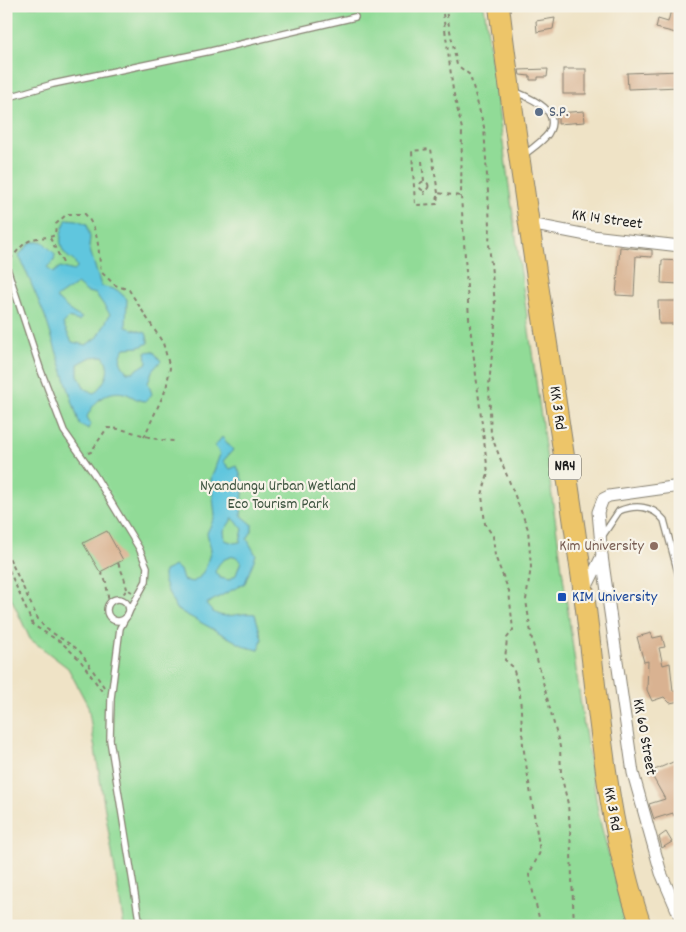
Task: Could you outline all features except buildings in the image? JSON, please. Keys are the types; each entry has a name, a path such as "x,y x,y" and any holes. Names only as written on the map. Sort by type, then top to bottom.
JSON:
{"highway":[{"name":"KK 3 Rd","path":"499,6 584,594 615,830 632,899 641,926"}],"street":[{"name":"KK 14 Street","path":"530,224 592,236 680,246"},
{"name":"KK 60 Street","path":"680,486 610,496 603,499 598,512 602,556 633,773 661,873 680,917"},
{"path":"584,594 602,556"}],"lane":[{"path":"6,98 53,84 211,51 355,17"},
{"path":"510,90 540,102 549,112 551,124 548,134 520,158"},
{"path":"6,264 40,371 60,423 139,548 146,567 146,581 120,628 111,698 110,740 140,926"},
{"path":"600,539 619,511 637,507 658,513 664,520 680,580"},
{"path":"118,600 127,605 127,615 122,620 112,619 108,614 109,604 118,600"}],"path":[{"path":"443,6 453,90 462,129 461,196 469,318 488,473 482,495 485,524 493,536 495,556 509,591 514,630 507,638 506,660 513,667 520,694 523,745 540,852 529,875 541,926"},
{"path":"443,6 457,65 470,75 484,127 490,225 489,244 496,314 490,385 491,434 528,529 531,567 526,600 532,640 560,747 561,774 568,804 570,829 574,926"},
{"path":"431,149 438,193 437,204 415,205 414,187 412,151 431,149"},
{"path":"422,161 424,181 429,186"},
{"path":"414,187 420,186 424,181"},
{"path":"424,190 429,186 436,185"},
{"path":"420,186 424,190 425,196"},
{"path":"438,193 461,196"},
{"path":"6,264 20,247 32,239 50,238 55,235 56,224 67,214 85,214 97,232 101,272 115,285 129,290 164,343 170,368 166,389 144,437"},
{"path":"50,238 63,263"},
{"path":"81,456 91,452 107,428 120,428 164,442 177,441"},
{"path":"6,551 38,619 45,628 79,650 111,698"},
{"path":"6,563 33,625 62,643 80,660 103,694 111,698"},
{"path":"118,563 127,589 137,598"},
{"path":"101,572 106,582 109,604"},
{"path":"118,600 127,589"}],"green space":[{"name":"Nyandungu Urban Wetland Eco Tourism Park","path":"6,6 484,6 583,720 599,817 627,926 124,926 88,706 68,668 30,639 6,587"}],"water":[{"path":"67,219 87,224 90,237 89,247 101,286 117,290 127,299 126,327 146,333 149,343 139,347 125,348 120,358 124,369 127,372 133,372 147,363 146,352 153,351 161,361 152,371 148,383 152,394 146,401 124,393 117,392 106,395 97,402 87,417 91,424 89,429 80,425 45,316 19,255 31,242 43,242 55,254 54,261 47,267 53,273 60,267 74,271 77,267 74,261 63,251 61,242","holes":["77,284 87,292 96,294 110,314 98,337 86,345 72,342 63,324 68,318 79,321 82,318 73,313 56,298","103,356 107,366 106,376 94,393 85,389 78,375 78,364 91,357"]},
{"path":"222,437 233,450 223,461 230,469 237,466 244,484 241,515 252,524 252,531 247,539 256,555 245,583 206,604 211,610 222,616 255,614 262,639 259,650 246,647 176,609 164,583 164,571 175,566 180,570 183,580 193,582 199,578 205,569 211,550 207,533 215,516 211,479 220,454 215,446","holes":["233,518 243,529 240,542 234,543 225,540 224,531","235,556 241,561 236,575 229,580 220,578 215,572 218,565 225,559"]}],"place":[{"name":"S.P.","path":"539,112"},
{"name":"Kim University","path":"654,546"},
{"name":"KIM University","path":"562,597"}]}
